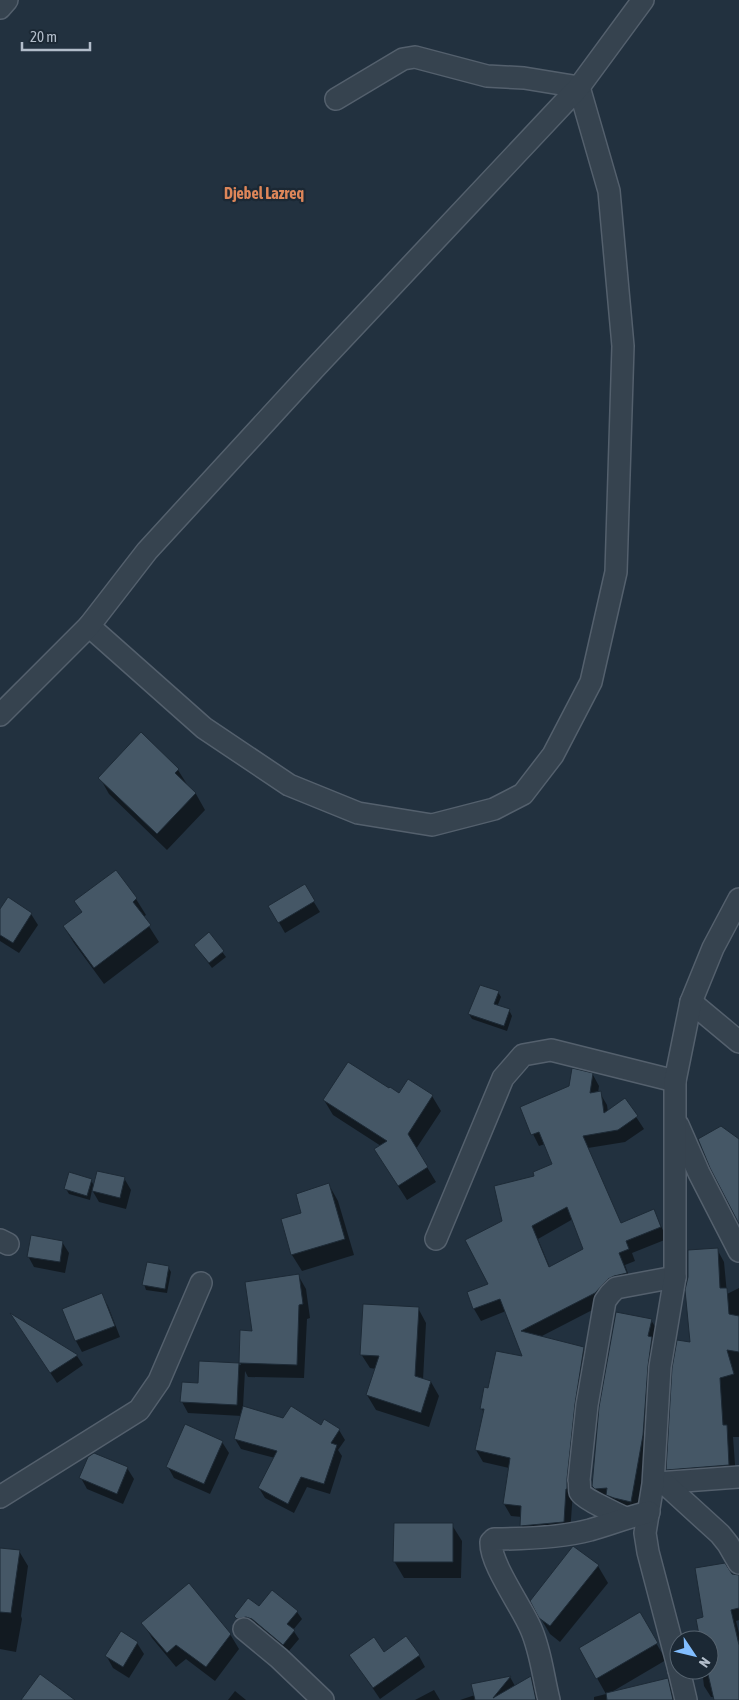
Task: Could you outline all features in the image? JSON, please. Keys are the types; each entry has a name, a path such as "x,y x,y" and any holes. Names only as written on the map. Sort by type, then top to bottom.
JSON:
{"street":[{"path":"0,8 7,0"},
{"path":"0,715 89,626 147,552 314,369 579,86 643,0"},
{"path":"336,99 402,59 415,57 487,76 524,78 579,86"},
{"path":"89,626 204,728 288,785 358,813 432,825 494,809 523,794 553,755 591,682 616,572 623,346 609,191 579,86"},
{"path":"669,1632 648,1552 645,1533 649,1512 659,1483 660,1367 675,1277 675,1081 691,1002 714,948 739,899"},
{"path":"691,1002 739,1042"},
{"path":"436,1239 504,1078 523,1055 551,1050 675,1081"},
{"path":"675,1118 699,1173 739,1251"},
{"path":"625,1518 583,1496 580,1492 579,1480 586,1405 605,1301 616,1288 675,1277"},
{"path":"0,1497 138,1410 159,1381 201,1283"},
{"path":"659,1483 739,1477"},
{"path":"659,1483 720,1534 739,1563"},
{"path":"549,1700 543,1668 531,1629 493,1556 491,1542 494,1539 520,1539 590,1530 649,1512"},
{"path":"244,1629 279,1658 323,1700"},
{"path":"681,1680 686,1700"}],"building":[{"path":"141,732 179,769 175,773 196,793 157,834 98,778"},
{"path":"116,870 137,898 133,902 151,925 94,968 63,926 82,912 74,901"},
{"path":"305,884 315,901 278,923 268,906"},
{"path":"8,897 32,913 13,943 0,935 0,909"},
{"path":"209,932 224,951 209,963 194,945"},
{"path":"480,985 499,991 494,1004 510,1009 504,1026 468,1014"},
{"path":"348,1062 399,1093 408,1079 433,1095 408,1134 428,1167 398,1186 374,1149 387,1141 323,1100"},
{"path":"572,1068 593,1073 590,1093 601,1091 604,1113 625,1098 638,1116 618,1130 583,1136 621,1223 654,1209 661,1227 626,1241 629,1249 619,1253 627,1273 608,1279 595,1293 521,1331 584,1347 575,1404 564,1522 520,1526 521,1506 503,1504 510,1458 475,1450 484,1409 480,1409 484,1387 488,1388 496,1351 522,1356 500,1299 473,1309 467,1292 488,1284 465,1240 502,1221 494,1186 534,1176 533,1172 552,1164 539,1132 531,1135 520,1107 569,1086","holes":["567,1207 583,1249 549,1267 532,1226"]},
{"path":"721,1126 739,1139 739,1224 710,1168 698,1139"},
{"path":"97,1171 125,1177 120,1198 92,1191"},
{"path":"69,1172 92,1179 87,1196 64,1189"},
{"path":"329,1183 345,1239 291,1255 281,1219 301,1213 296,1194"},
{"path":"31,1235 63,1241 60,1262 27,1257"},
{"path":"718,1248 720,1288 727,1288 729,1314 739,1316 739,1352 727,1350 734,1374 720,1378 723,1425 727,1425 729,1465 666,1470 672,1368 677,1340 690,1342 685,1290 688,1277 688,1250"},
{"path":"147,1262 169,1266 165,1289 142,1285"},
{"path":"299,1274 303,1304 299,1305 297,1365 239,1363 240,1330 252,1331 245,1282"},
{"path":"102,1293 115,1326 75,1341 62,1309"},
{"path":"363,1304 419,1307 415,1376 431,1381 421,1413 366,1395 379,1356 360,1355"},
{"path":"616,1312 652,1319 648,1336 652,1337 643,1435 631,1502 606,1495 607,1488 595,1489 592,1486 599,1407"},
{"path":"10,1313 78,1355 50,1373"},
{"path":"199,1361 239,1363 237,1405 180,1402 182,1382 198,1383"},
{"path":"243,1406 283,1418 291,1406 321,1425 324,1419 340,1429 331,1443 337,1445 324,1484 301,1477 288,1504 258,1488 277,1451 234,1439"},
{"path":"185,1424 223,1441 204,1484 166,1467"},
{"path":"94,1453 128,1467 117,1494 79,1478 88,1457"},
{"path":"394,1523 453,1523 453,1562 393,1562"},
{"path":"573,1546 599,1565 550,1626 539,1618 530,1601"},
{"path":"0,1548 20,1550 11,1613 0,1612"},
{"path":"725,1563 732,1574 739,1575 739,1608 731,1610 739,1645 739,1700 714,1700 709,1680 719,1680 719,1630 698,1630 696,1619 703,1617 695,1568"},
{"path":"189,1583 231,1634 206,1667 176,1645 167,1653 141,1623"},
{"path":"272,1590 298,1611 287,1624 295,1630 283,1645 252,1619 246,1617 237,1619 234,1616 248,1598 259,1606"},
{"path":"640,1612 658,1643 596,1679 579,1648"},
{"path":"121,1631 138,1642 123,1667 105,1656"},
{"path":"406,1636 420,1655 373,1688 349,1655 374,1637 384,1652"},
{"path":"40,1674 75,1700 21,1700"},
{"path":"511,1676 493,1698 531,1676 536,1700 475,1700 471,1684"},
{"path":"668,1678 673,1700 607,1700 606,1693"}],"district":[{"name":"Djebel Lazreq","path":"264,193"}]}
